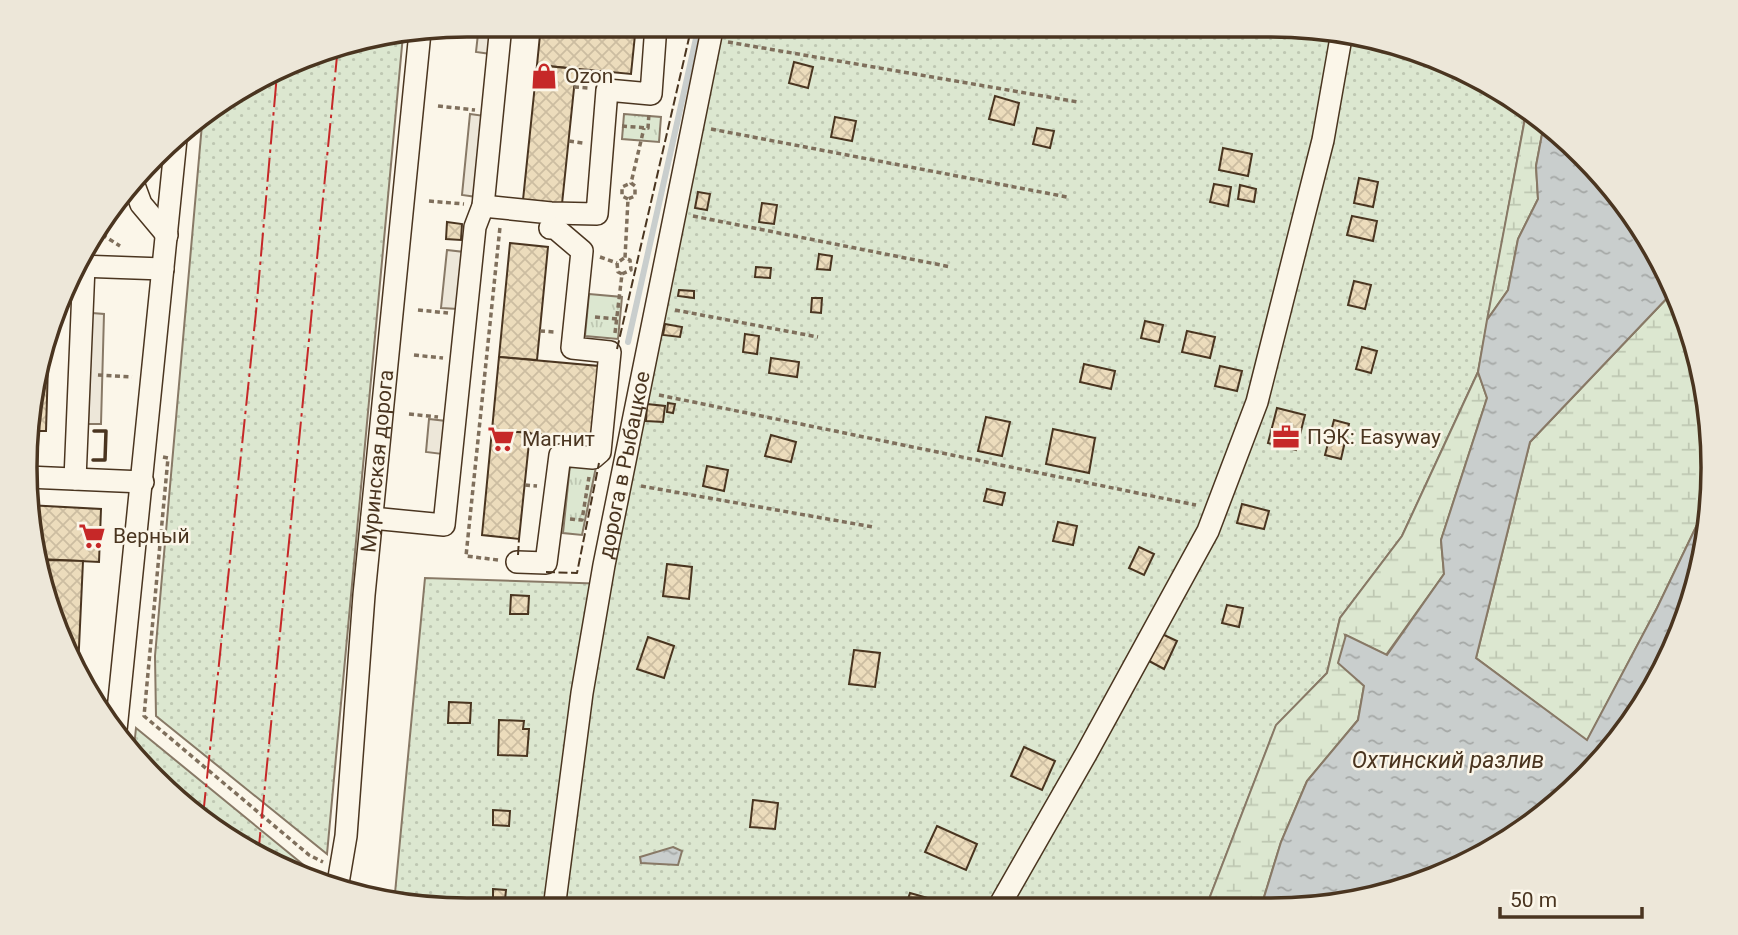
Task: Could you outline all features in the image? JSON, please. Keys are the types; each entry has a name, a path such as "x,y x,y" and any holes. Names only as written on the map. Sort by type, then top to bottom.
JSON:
{"street":[{"path":"372,518 444,525 475,227 493,207 500,37"},
{"path":"493,207 597,214 607,90 651,93 655,37"},
{"name":"дорога в Рыбацкое","path":"555,898 582,693 620,482 710,37"},
{"name":"Муринская дорога","path":"339,878 346,836 372,518 418,39"},
{"path":"1004,898 1208,531 1257,402 1323,140 1340,42"},
{"path":"117,718 175,152"},
{"path":"137,192 141,204 167,236"},
{"path":"517,562 546,563 561,455 593,458 600,452 610,352 572,348 582,251 555,228 550,228"},
{"path":"87,266 163,269"},
{"path":"75,479 81,278"},
{"path":"37,477 143,482"}],"path":[{"path":"737,37 1078,102"},
{"path":"604,125 648,128 651,93"},
{"path":"692,125 1067,197"},
{"path":"631,183 644,128"},
{"path":"631,183 636,191 635,196 628,199 622,196 622,187 631,183"},
{"path":"625,258 628,199"},
{"path":"429,201 493,207 466,556 517,562"},
{"path":"674,213 951,267"},
{"path":"622,274 631,270 632,265 630,260 625,258"},
{"path":"622,274 618,272 617,263 625,258"},
{"path":"610,352 615,336 622,274"},
{"path":"656,306 818,337"},
{"path":"79,374 134,377"},
{"path":"639,391 1216,509"},
{"path":"155,456 168,457 144,716 309,855 328,865"},
{"path":"552,517 582,520 593,458"},
{"path":"620,482 873,527"}],"green space":[{"path":"720,37 1270,37 1327,40 1382,51 1435,70 1486,94 1525,120 1478,372 1402,536 1340,618 1327,673 1276,726 1209,898 468,898 395,892 425,578 610,584"},
{"path":"402,42 327,854 156,716 155,656 202,129 228,109 277,81 356,51"},
{"path":"624,114 661,117 659,142 622,139"},
{"path":"1525,120 1542,133 1536,166 1538,199 1518,239 1508,290 1487,320"},
{"path":"589,294 622,297 618,339 585,336"},
{"path":"1666,299 1687,356 1698,411 1701,468 1698,523 1587,741 1476,658 1530,442"},
{"path":"1478,372 1487,398 1441,540 1444,574 1386,655 1345,635 1364,686 1358,720 1307,781 1281,842 1264,898 1209,898 1276,725 1327,673 1340,618 1402,536"},
{"path":"570,465 596,467 582,535 563,533"},
{"path":"136,728 304,865 277,854 228,826 183,791 135,741"}],"shaded area":[{"path":"478,37 493,37 491,54 476,52"},
{"path":"470,114 485,116 477,197 462,195"},
{"path":"447,250 464,252 458,309 441,308"},
{"path":"92,313 104,314 101,424 88,424"},
{"path":"429,419 446,421 442,454 426,452"}],"water":[{"name":"Охтинский разлив","path":"1542,133 1575,163 1612,205 1644,252 1666,299 1530,442 1476,658 1587,740 1657,608 1698,523 1687,579 1678,606 1644,683 1612,730 1555,791 1510,826 1461,854 1382,884 1327,895 1264,898 1281,842 1307,781 1358,720 1364,686 1338,663 1346,635 1387,655 1444,574 1441,540 1487,398 1478,372 1487,320 1508,290 1518,239 1538,199 1536,166"},
{"path":"673,847 682,851 678,865 641,863 640,857"}],"building":[{"path":"540,37 635,37 631,74 537,65"},
{"path":"794,62 813,67 808,88 789,83"},
{"path":"537,65 576,69 562,204 523,200"},
{"path":"995,96 1019,103 1014,125 989,119"},
{"path":"835,117 856,121 852,141 831,137"},
{"path":"1037,128 1054,131 1050,148 1033,144"},
{"path":"1223,148 1252,154 1248,176 1219,170"},
{"path":"1359,178 1378,182 1373,207 1354,203"},
{"path":"1214,184 1231,187 1228,206 1210,202"},
{"path":"1240,185 1256,189 1254,202 1238,199"},
{"path":"698,192 710,194 707,210 695,208"},
{"path":"762,203 777,205 774,224 759,222"},
{"path":"1352,216 1377,221 1373,241 1347,235"},
{"path":"447,222 462,224 461,240 446,239"},
{"path":"510,243 548,247 537,360 499,357"},
{"path":"819,254 832,256 830,270 817,269"},
{"path":"756,267 771,268 770,278 755,277"},
{"path":"1354,281 1371,285 1365,309 1348,305"},
{"path":"679,290 694,291 694,298 678,296"},
{"path":"812,298 822,298 821,313 811,312"},
{"path":"1145,321 1163,325 1159,342 1141,338"},
{"path":"665,324 682,327 680,337 663,335"},
{"path":"1187,331 1215,337 1210,358 1182,352"},
{"path":"745,334 759,336 757,354 743,352"},
{"path":"1362,347 1377,351 1371,373 1356,369"},
{"path":"499,357 599,366 592,439 492,430"},
{"path":"771,358 799,362 797,377 769,373"},
{"path":"1084,364 1115,371 1111,389 1080,382"},
{"path":"1220,366 1242,371 1237,391 1215,386"},
{"path":"48,370 46,431 39,431"},
{"path":"668,403 675,404 673,413 667,412"},
{"path":"647,404 665,406 663,422 646,421"},
{"path":"1277,408 1305,415 1296,450 1268,443"},
{"path":"986,417 1010,422 1002,456 978,451"},
{"path":"1334,420 1349,424 1341,459 1325,455"},
{"path":"1053,429 1095,438 1089,473 1046,464"},
{"path":"492,430 530,433 519,539 482,535"},
{"path":"771,435 796,442 791,462 765,456"},
{"path":"707,466 728,470 724,491 703,486"},
{"path":"987,489 1005,493 1002,505 984,501"},
{"path":"1242,504 1269,511 1264,529 1237,523"},
{"path":"39,506 101,509 99,562 47,559"},
{"path":"1058,522 1077,526 1073,545 1053,541"},
{"path":"1139,547 1154,554 1144,575 1129,568"},
{"path":"48,560 83,561 79,653 60,606"},
{"path":"667,564 692,567 689,599 663,596"},
{"path":"511,595 529,596 528,614 510,614"},
{"path":"1227,605 1243,608 1239,627 1222,623"},
{"path":"1162,634 1177,641 1164,669 1149,661"},
{"path":"648,637 674,646 664,678 637,669"},
{"path":"854,650 880,653 875,687 849,684"},
{"path":"449,702 471,703 470,723 448,723"},
{"path":"499,720 524,721 523,729 529,729 527,756 498,755"},
{"path":"1024,747 1055,761 1042,790 1011,776"},
{"path":"753,800 778,803 775,829 750,827"},
{"path":"493,810 510,811 509,826 493,825"},
{"path":"937,826 977,844 966,870 925,852"},
{"path":"493,889 506,890 505,898 493,898"},
{"path":"910,893 928,898 908,898"}],"waterway":[{"path":"628,342 696,37"}],"fence":[{"path":"617,349 689,37"},
{"path":"546,572 577,573 599,463"},
{"path":"518,555 519,539"}],"wall":[{"path":"93,460 105,460 106,431 94,431"}],"power":[{"path":"259,845 337,57"},
{"path":"204,808 256,312 276,81"}],"place":[{"name":"Ozon","path":"544,76"},
{"name":"ПЭК: Easyway","path":"1286,437"},
{"name":"Магнит","path":"501,439"},
{"name":"Верный","path":"92,536"}]}
